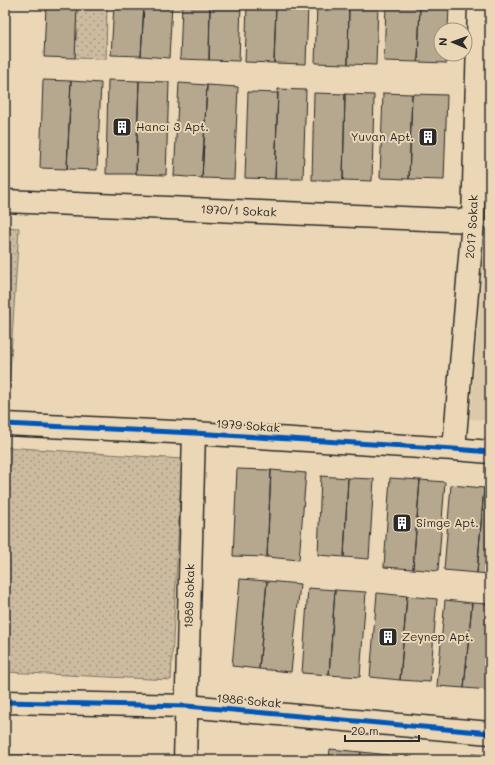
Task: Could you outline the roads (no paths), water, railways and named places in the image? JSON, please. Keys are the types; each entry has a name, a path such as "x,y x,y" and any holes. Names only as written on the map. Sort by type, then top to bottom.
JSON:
{"street":[{"name":"2017 Sokak","path":"454,449 472,221 479,5"},
{"name":"1970/1 Sokak","path":"5,202 472,221"},
{"name":"1979 Sokak","path":"5,424 194,433 490,452"},
{"name":"1989 Sokak","path":"185,760 194,433"},
{"name":"1986 Sokak","path":"5,702 187,706 490,733"}],"place":[{"name":"Hancı 3 Apt.","path":"122,127"},
{"name":"Yuvan Apt.","path":"428,137"},
{"name":"Simge Apt.","path":"402,523"},
{"name":"Zeynep Apt.","path":"388,637"}]}
